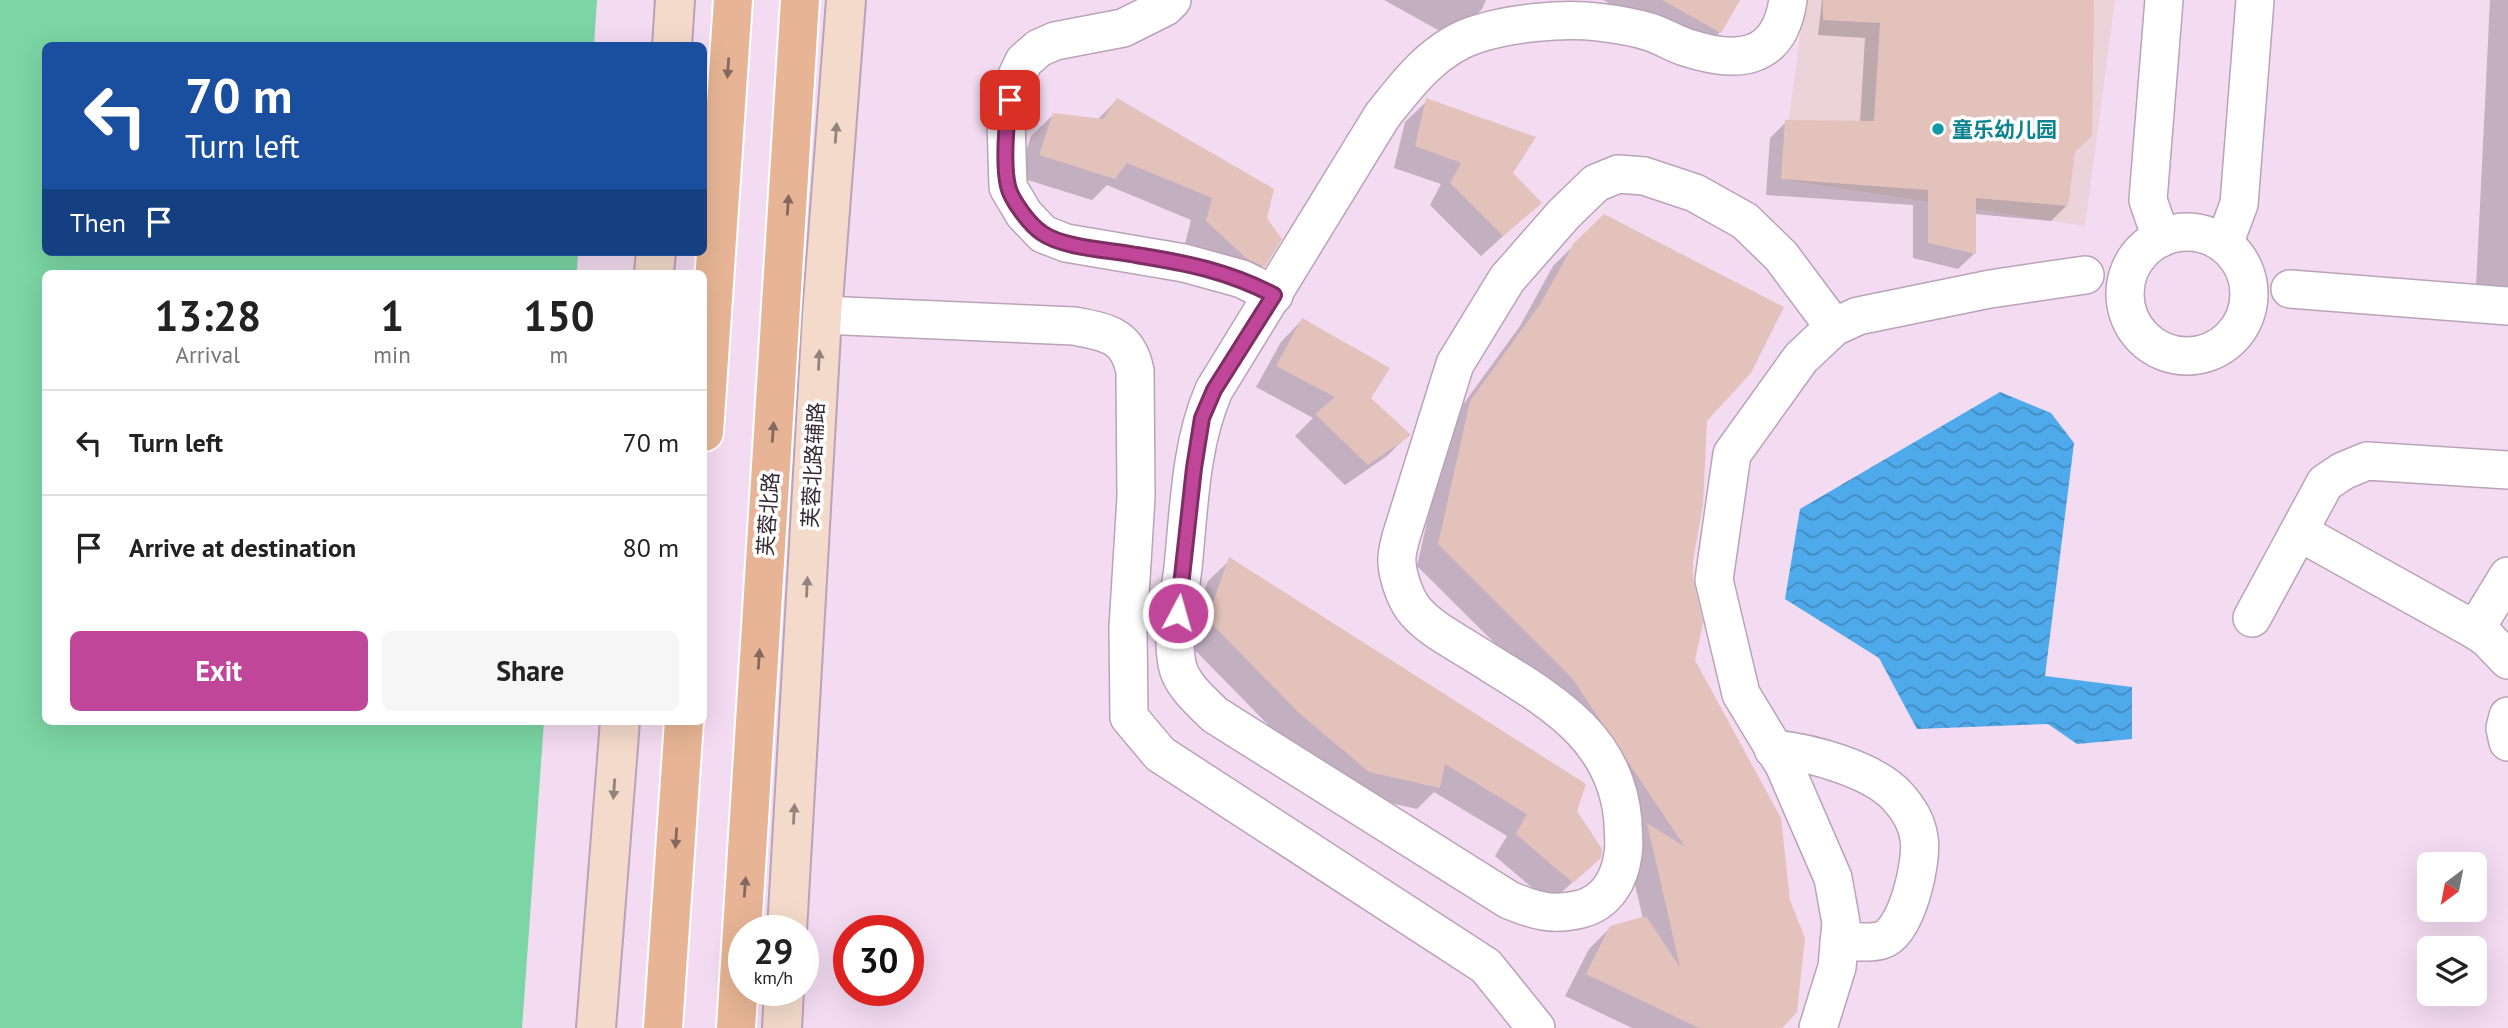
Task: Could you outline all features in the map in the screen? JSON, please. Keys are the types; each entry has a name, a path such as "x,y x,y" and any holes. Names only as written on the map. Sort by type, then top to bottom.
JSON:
{"main road":[{"path":"672,42 675,0"},
{"path":"707,387 733,0"},
{"name":"芙蓉北路","path":"736,1028 800,0"},
{"name":"芙蓉北路辅路","path":"788,915 822,315 846,0"},
{"path":"596,1028 620,725"},
{"path":"663,1028 684,725"},
{"path":"782,1028 783,1006"}],"street":[{"path":"1172,0 1165,7 1123,28 1055,41 1039,48 1024,61 1015,80 1006,120 1008,187 1024,215 1042,234 1066,243 1216,271 1242,279 1274,295"},
{"path":"1788,0 1785,19 1770,44 1751,56 1717,55 1686,47 1649,32 1598,22 1547,20 1476,34 1438,54 1410,80 1382,116 1214,390 1202,418 1175,637 1177,667 1189,688 1215,715 1509,900 1538,912 1570,912 1589,907 1605,896 1621,872 1624,847 1621,799 1603,756 1583,729 1557,706 1433,628 1414,610 1396,562 1401,537 1455,364 1507,279 1564,214 1596,183 1618,174 1644,176 1695,193 1745,221 1781,256 1834,327"},
{"path":"2161,237 2148,200 2164,0"},
{"path":"2255,0 2234,256 2249,286 2248,308 2239,329 2224,345 2204,354 2182,356 2160,350 2142,337 2130,318 2129,280 2146,247 2161,237 2176,233 2199,233 2234,256 2290,289 2508,306"},
{"path":"1818,1028 1837,967 1841,923 1833,878 1784,765 1741,694 1714,580 1732,454 1801,358 1834,327 1858,316 1977,292 2085,275 2129,280"},
{"path":"2248,308 2290,289"},
{"path":"822,315 1073,326 1101,331 1120,341 1132,354 1135,372 1136,497 1128,628 1129,717 1160,754 1486,966 1536,1028"},
{"path":"2252,618 2325,483 2343,471 2367,461 2508,470"},
{"path":"2299,532 2474,630 2487,638 2508,660"},
{"path":"2474,630 2508,576"},
{"path":"2508,716 2505,728 2508,742"},
{"path":"1773,749 1821,757 1861,772 1895,794 1913,817 1920,839 1917,872 1909,906 1892,934 1882,940 1839,941"}],"shaded area":[{"name":"童乐幼儿园","path":"1805,0 2115,0 2085,226 1781,179"}],"green space":[{"path":"0,0 597,0 594,42 42,42 42,256 578,256 577,270 42,270 42,725 544,725 522,1028 0,1028"}],"water":[{"path":"2000,392 2051,413 2074,443 2045,676 2132,687 2132,739 2077,744 2048,724 1917,729 1879,658 1785,599 1800,509"}],"building":[{"path":"1662,0 1740,0 1721,33"},
{"name":"童乐幼儿园","path":"1823,0 2094,0 2092,136 2075,152 2068,206 1976,198 1976,254 1928,243 1928,190 1781,179 1785,120 1874,121 1880,23 1823,20"},
{"path":"1117,98 1274,189 1267,218 1282,239 1265,267 1247,259 1206,221 1212,198 1127,163 1115,179 1039,155 1053,113 1103,119"},
{"path":"1426,98 1536,137 1513,173 1542,203 1503,236 1450,183 1461,163 1415,146"},
{"path":"1604,214 1784,307 1751,373 1707,421 1703,505 1693,561 1693,578 1703,623 1695,660 1781,818 1790,900 1805,938 1797,1012 1782,1028 1699,1028 1586,974 1610,926 1646,916 1680,967 1647,823 1685,847 1572,678 1438,544 1470,401 1541,303 1574,243"},
{"path":"1302,318 1390,368 1371,398 1411,435 1368,465 1315,414 1335,397 1276,366"},
{"path":"1229,557 1586,784 1577,811 1602,849 1601,858 1573,883 1516,834 1527,814 1445,764 1440,788 1369,772 1299,713 1207,619"}],"place":[{"name":"童乐幼儿园","path":"1938,129"}],"route":[{"path":"1010,100 1006,120 1008,187 1024,215 1042,234 1066,243 1216,271 1242,279 1274,295 1214,390 1202,418 1178,613"}]}
